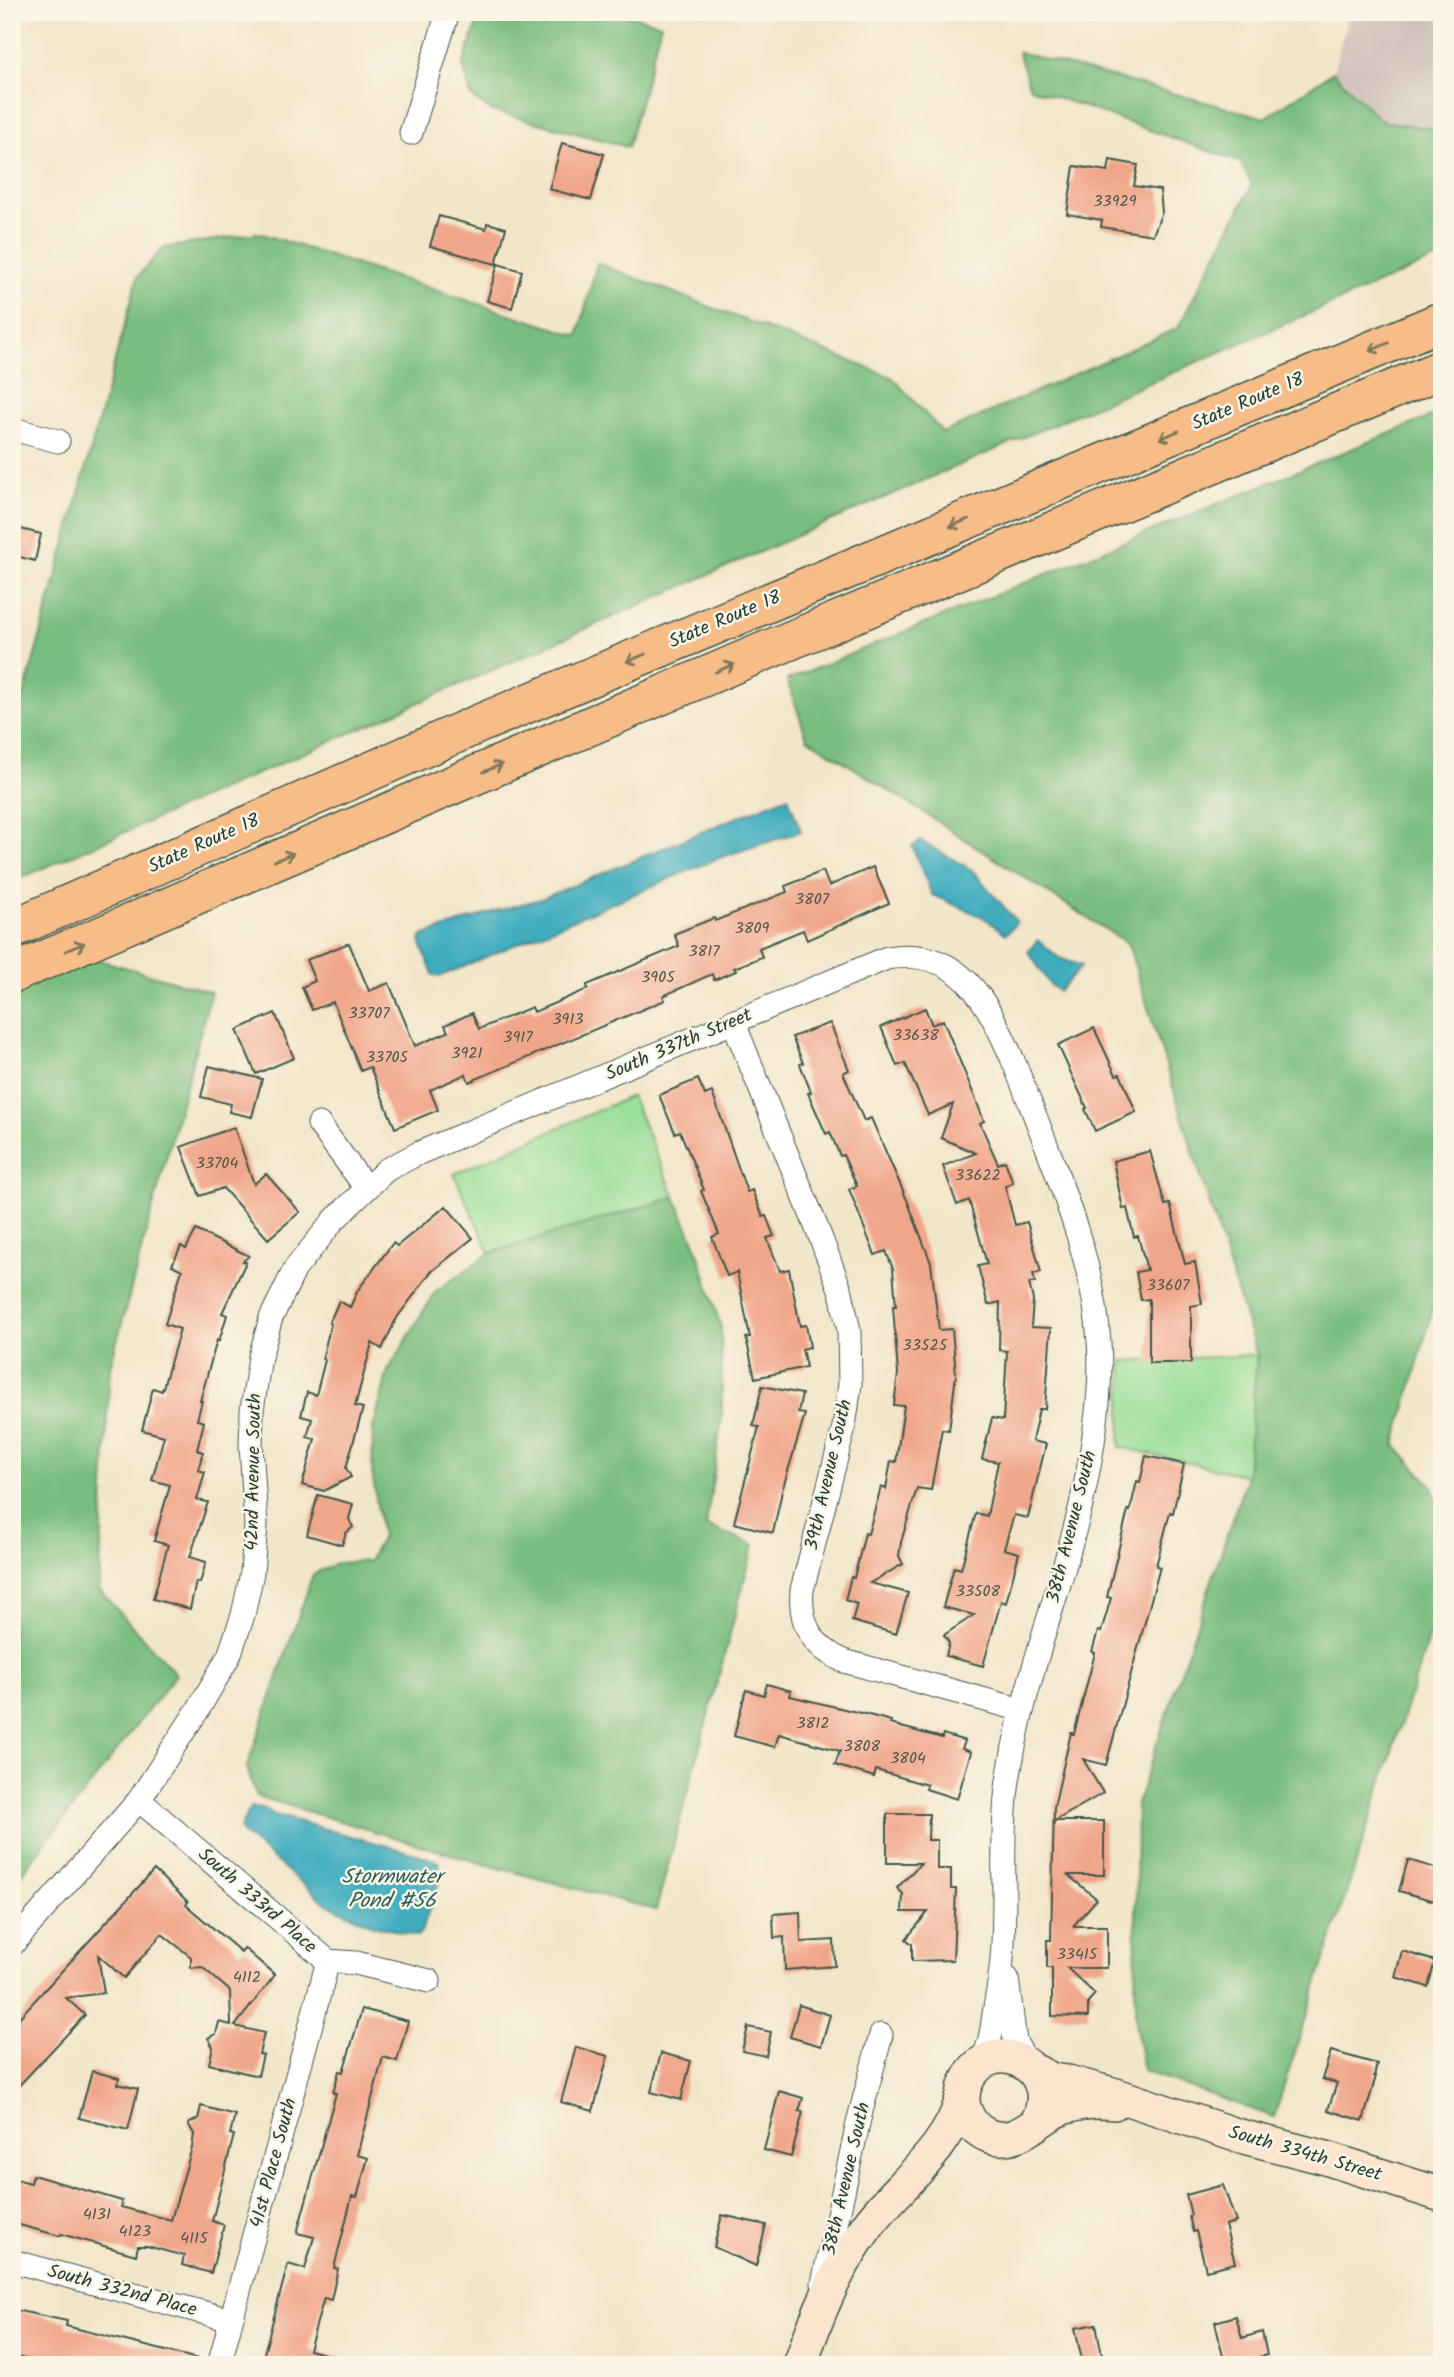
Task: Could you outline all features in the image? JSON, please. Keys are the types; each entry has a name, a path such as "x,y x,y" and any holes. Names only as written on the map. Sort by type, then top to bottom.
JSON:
{"highway":[{"name":"State Route 18","path":"12,929 475,725 1442,321"},
{"path":"12,974 753,656 1442,369"}],"street":[{"path":"411,133 448,12"},
{"path":"12,429 58,441"},
{"name":"South 337th Street","path":"419,1153 887,958 923,959 942,965"},
{"name":"38th Avenue South","path":"942,965 967,980 988,1006 1024,1087 1077,1227 1091,1282 1100,1345 1093,1446 1087,1476 1022,1710 1007,1791 1003,1855 1003,1957 987,2054 979,2064"},
{"name":"39th Avenue South","path":"733,1021 822,1241 841,1292 849,1331 850,1384 844,1427 802,1590 801,1611 806,1628 814,1642 844,1661 1022,1710"},
{"path":"319,1124 366,1188"},
{"name":"42nd Avenue South","path":"12,1945 139,1800 229,1656 243,1615 254,1548 256,1525 251,1446 254,1395 260,1357 271,1318 286,1285 334,1220 386,1170 419,1153"},
{"name":"South 333rd Place","path":"139,1800 328,1961 356,1963 429,1981"},
{"name":"38th Avenue South","path":"1003,1957 1015,2041 1031,2068"},
{"name":"41st Place South","path":"219,2365 328,1961"},
{"name":"38th Avenue South","path":"815,2323 859,2119 881,2035"},
{"path":"909,2177 947,2153 974,2141 1017,2136 1028,2131 1037,2122 1044,2102 1044,2091 1031,2068 1016,2059 1003,2057 979,2064 964,2085 964,2108 974,2127 993,2137"},
{"name":"South 334th Street","path":"1031,2068 1052,2080 1097,2089 1236,2136 1326,2158 1442,2195"},
{"name":"38th Avenue South","path":"800,2365 815,2323 845,2258 868,2225 953,2127 962,2098"},
{"name":"South 334th Street","path":"1037,2122 1065,2108 1087,2104 1108,2103 1168,2112"},
{"name":"South 332nd Place","path":"12,2261 231,2320"}],"shaded area":[{"path":"1349,12 1442,12 1442,146 1406,157 1333,72"}],"green space":[{"path":"481,12 617,12 661,24 628,147 490,110 471,96 463,65"},
{"path":"1018,52 1265,118 1333,72 1381,121 1442,130 1442,256 828,522 12,882 12,740 138,276 163,248 259,233 578,336 597,263 892,377 943,433 1178,328 1252,185 1240,162 1030,88"},
{"path":"1442,412 1442,1277 1395,1445 1432,1486 1442,1518 1442,1596 1274,2117 1143,2071 1135,2022 1137,1803 1247,1476 1257,1355 1128,944 807,738 787,680"},
{"path":"12,935 211,992 110,1367 99,1590 176,1674 12,1886"},
{"path":"631,1096 675,1197 490,1253 454,1174"},
{"path":"675,1197 696,1246 721,1327 722,1416 706,1526 754,1544 656,1910 477,1862 256,1796 247,1767 313,1574 338,1563 369,1561 382,1537 372,1472 373,1429 388,1371 435,1292 490,1253"},
{"path":"1257,1355 1247,1476 1120,1447 1123,1361"}],"water":[{"path":"788,796 801,831 716,859 439,977 433,975 420,941 422,936 495,911 541,899"},
{"path":"921,841 972,870 1017,922 1006,934 983,917 932,895 912,846"},
{"path":"1038,940 1059,958 1082,966 1059,991 1051,986 1028,951"},
{"name":"Stormwater Pond #56","path":"251,1807 263,1808 275,1815 439,1862 440,1880 421,1932 417,1936 373,1925 327,1904 242,1833 240,1828"}],"building":[{"path":"562,143 604,154 591,200 549,189"},
{"path":"1110,160 1138,165 1134,186 1160,190 1162,212 1153,235 1101,227 1102,220 1067,214 1074,166 1108,171"},
{"path":"439,216 486,229 487,223 506,228 496,264 430,246"},
{"path":"498,264 522,271 512,308 487,301"},
{"path":"12,527 41,534 35,561 12,555"},
{"path":"873,867 889,903 807,940 803,930 759,948 762,957 734,968 736,971 714,980 712,974 663,996 665,1000 469,1082 466,1074 430,1090 438,1110 395,1128 370,1067 361,1071 333,1002 312,1010 302,987 315,981 306,960 349,943 369,991 389,983 415,1046 448,1032 445,1025 472,1013 479,1029 532,1007 534,1012 588,989 587,985 679,946 674,934 787,892 785,886 823,871 829,886"},
{"path":"925,1008 932,1025 943,1020 984,1121 980,1123 998,1164 1005,1161 1013,1183 1005,1186 1015,1225 1027,1222 1041,1272 1033,1274 1035,1282 1029,1283 1033,1300 1031,1327 1051,1328 1045,1409 1039,1409 1032,1441 1046,1444 1028,1518 1014,1515 1004,1549 1019,1553 1006,1603 1001,1601 983,1666 946,1656 949,1643 944,1635 974,1615 943,1607 954,1567 961,1569 976,1513 987,1516 998,1462 982,1459 992,1418 1003,1420 1007,1351 999,1350 1000,1302 988,1305 978,1266 987,1264 969,1200 957,1205 943,1166 976,1153 941,1138 953,1104 928,1115 905,1063 897,1066 881,1027"},
{"path":"275,1013 294,1058 256,1074 237,1030"},
{"path":"830,1023 849,1070 843,1073 864,1121 871,1118 931,1263 939,1330 952,1329 956,1375 949,1430 942,1429 931,1490 917,1488 901,1542 899,1556 903,1564 870,1583 908,1593 896,1634 852,1621 857,1604 845,1600 881,1487 886,1489 891,1461 896,1462 904,1406 894,1405 898,1374 893,1269 886,1251 875,1255 849,1189 857,1186 830,1132 826,1134 808,1093 811,1092 800,1064 803,1063 792,1037"},
{"path":"1094,1028 1116,1075 1120,1074 1136,1112 1095,1131 1058,1045"},
{"path":"209,1066 262,1079 252,1117 229,1112 231,1104 201,1097"},
{"path":"698,1079 705,1095 712,1092 747,1192 752,1190 763,1217 766,1216 774,1236 767,1238 780,1271 789,1269 800,1326 806,1325 810,1347 802,1349 806,1367 755,1378 746,1338 750,1337 737,1272 727,1276 712,1237 719,1234 701,1191 704,1190 680,1131 675,1133 659,1095"},
{"path":"234,1127 254,1184 266,1174 300,1212 268,1239 223,1188 200,1196 181,1147"},
{"path":"1150,1151 1165,1205 1170,1204 1185,1264 1195,1262 1202,1304 1191,1306 1191,1363 1149,1363 1149,1299 1141,1300 1136,1272 1147,1270 1138,1236 1134,1237 1127,1208 1123,1209 1113,1161"},
{"path":"446,1206 473,1238 431,1272 396,1319 382,1349 372,1343 355,1406 363,1408 346,1468 351,1477 324,1491 302,1485 315,1439 307,1437 312,1419 301,1416 307,1392 316,1395 325,1360 322,1359 331,1324 329,1323 339,1301 350,1307 358,1290 393,1243 397,1246"},
{"path":"196,1230 249,1256 243,1261 246,1262 222,1313 227,1315 200,1401 197,1420 204,1422 197,1450 203,1452 198,1470 205,1472 197,1500 208,1502 190,1557 206,1562 200,1583 196,1582 190,1609 153,1599 168,1545 154,1541 170,1485 152,1480 164,1436 142,1430 153,1388 162,1391 180,1329 165,1324 182,1270 172,1265 181,1246 186,1249"},
{"path":"762,1386 802,1394 798,1413 805,1414 782,1491 773,1533 734,1523 759,1427 753,1426"},
{"path":"1146,1456 1184,1464 1173,1513 1170,1512 1156,1566 1160,1567 1106,1765 1083,1759 1103,1793 1055,1821 1104,1821 1104,1875 1068,1875 1097,1899 1073,1926 1107,1926 1107,1968 1067,1968 1095,1994 1088,2002 1088,2017 1052,2016 1052,1968 1047,1968 1047,1940 1051,1940 1054,1807 1071,1733 1074,1734 1095,1653 1092,1652 1111,1598 1107,1597 1128,1510 1130,1511 1137,1481 1140,1482"},
{"path":"318,1495 353,1504 349,1519 353,1527 346,1533 342,1545 307,1535"},
{"path":"767,1684 791,1691 790,1696 891,1721 890,1724 942,1738 943,1734 965,1741 962,1749 971,1752 957,1799 926,1789 927,1785 876,1770 874,1777 835,1765 840,1751 779,1734 775,1747 734,1736 746,1690 764,1695"},
{"path":"887,1814 929,1814 928,1840 937,1840 937,1869 951,1869 951,1889 956,1889 953,1960 912,1961 912,1944 906,1939 928,1912 902,1912 903,1894 897,1888 921,1863 887,1863"},
{"path":"1408,1860 1442,1870 1442,1903 1399,1891"},
{"path":"154,1870 188,1902 186,1905 241,1952 244,1948 275,1975 235,2026 264,2033 258,2076 209,2064 213,2047 208,2038 216,2034 219,2022 231,2025 230,1991 202,1967 191,1968 191,1957 162,1934 124,1978 98,1955 104,1993 66,1998 85,2015 12,2093 12,2031 19,2023 16,2021"},
{"path":"800,1912 801,1942 834,1940 835,1966 785,1970 784,1937 774,1938 773,1914"},
{"path":"1402,1951 1435,1961 1428,1987 1395,1977"},
{"path":"799,2005 830,2015 821,2046 790,2037"},
{"path":"362,2009 408,2021 397,2061 383,2057 357,2155 368,2158 357,2197 352,2196 334,2268 338,2269 331,2300 324,2298 309,2350 345,2359 345,2365 261,2365 288,2264 305,2269 314,2237 297,2233 336,2093 333,2093 339,2071 343,2072"},
{"path":"748,2027 771,2032 766,2056 742,2051"},
{"path":"576,2047 608,2056 593,2111 561,2102"},
{"path":"1331,2051 1377,2064 1363,2121 1328,2110 1337,2083 1322,2079"},
{"path":"661,2053 691,2061 681,2100 651,2092"},
{"path":"92,2071 119,2078 118,2084 138,2089 128,2130 79,2118"},
{"path":"779,2091 803,2098 799,2111 803,2112 791,2157 764,2150"},
{"path":"201,2106 235,2115 230,2134 234,2135 212,2221 224,2225 211,2273 182,2265 184,2256 147,2246 138,2246 136,2255 12,2223 12,2178 31,2183 33,2175 122,2201 121,2207 171,2220 192,2148 194,2134 188,2124 198,2119"},
{"path":"1223,2185 1236,2222 1225,2225 1235,2263 1206,2270 1196,2231 1193,2232 1186,2195"},
{"path":"722,2215 766,2225 756,2266 714,2247"},
{"path":"15,2310 67,2321 66,2326 198,2359 197,2365 33,2365 34,2361 12,2356 12,2320"},
{"path":"1236,2316 1242,2338 1262,2332 1267,2355 1252,2359 1253,2365 1225,2365 1215,2322"},
{"path":"1096,2324 1103,2361 1083,2365 1075,2328"}]}
